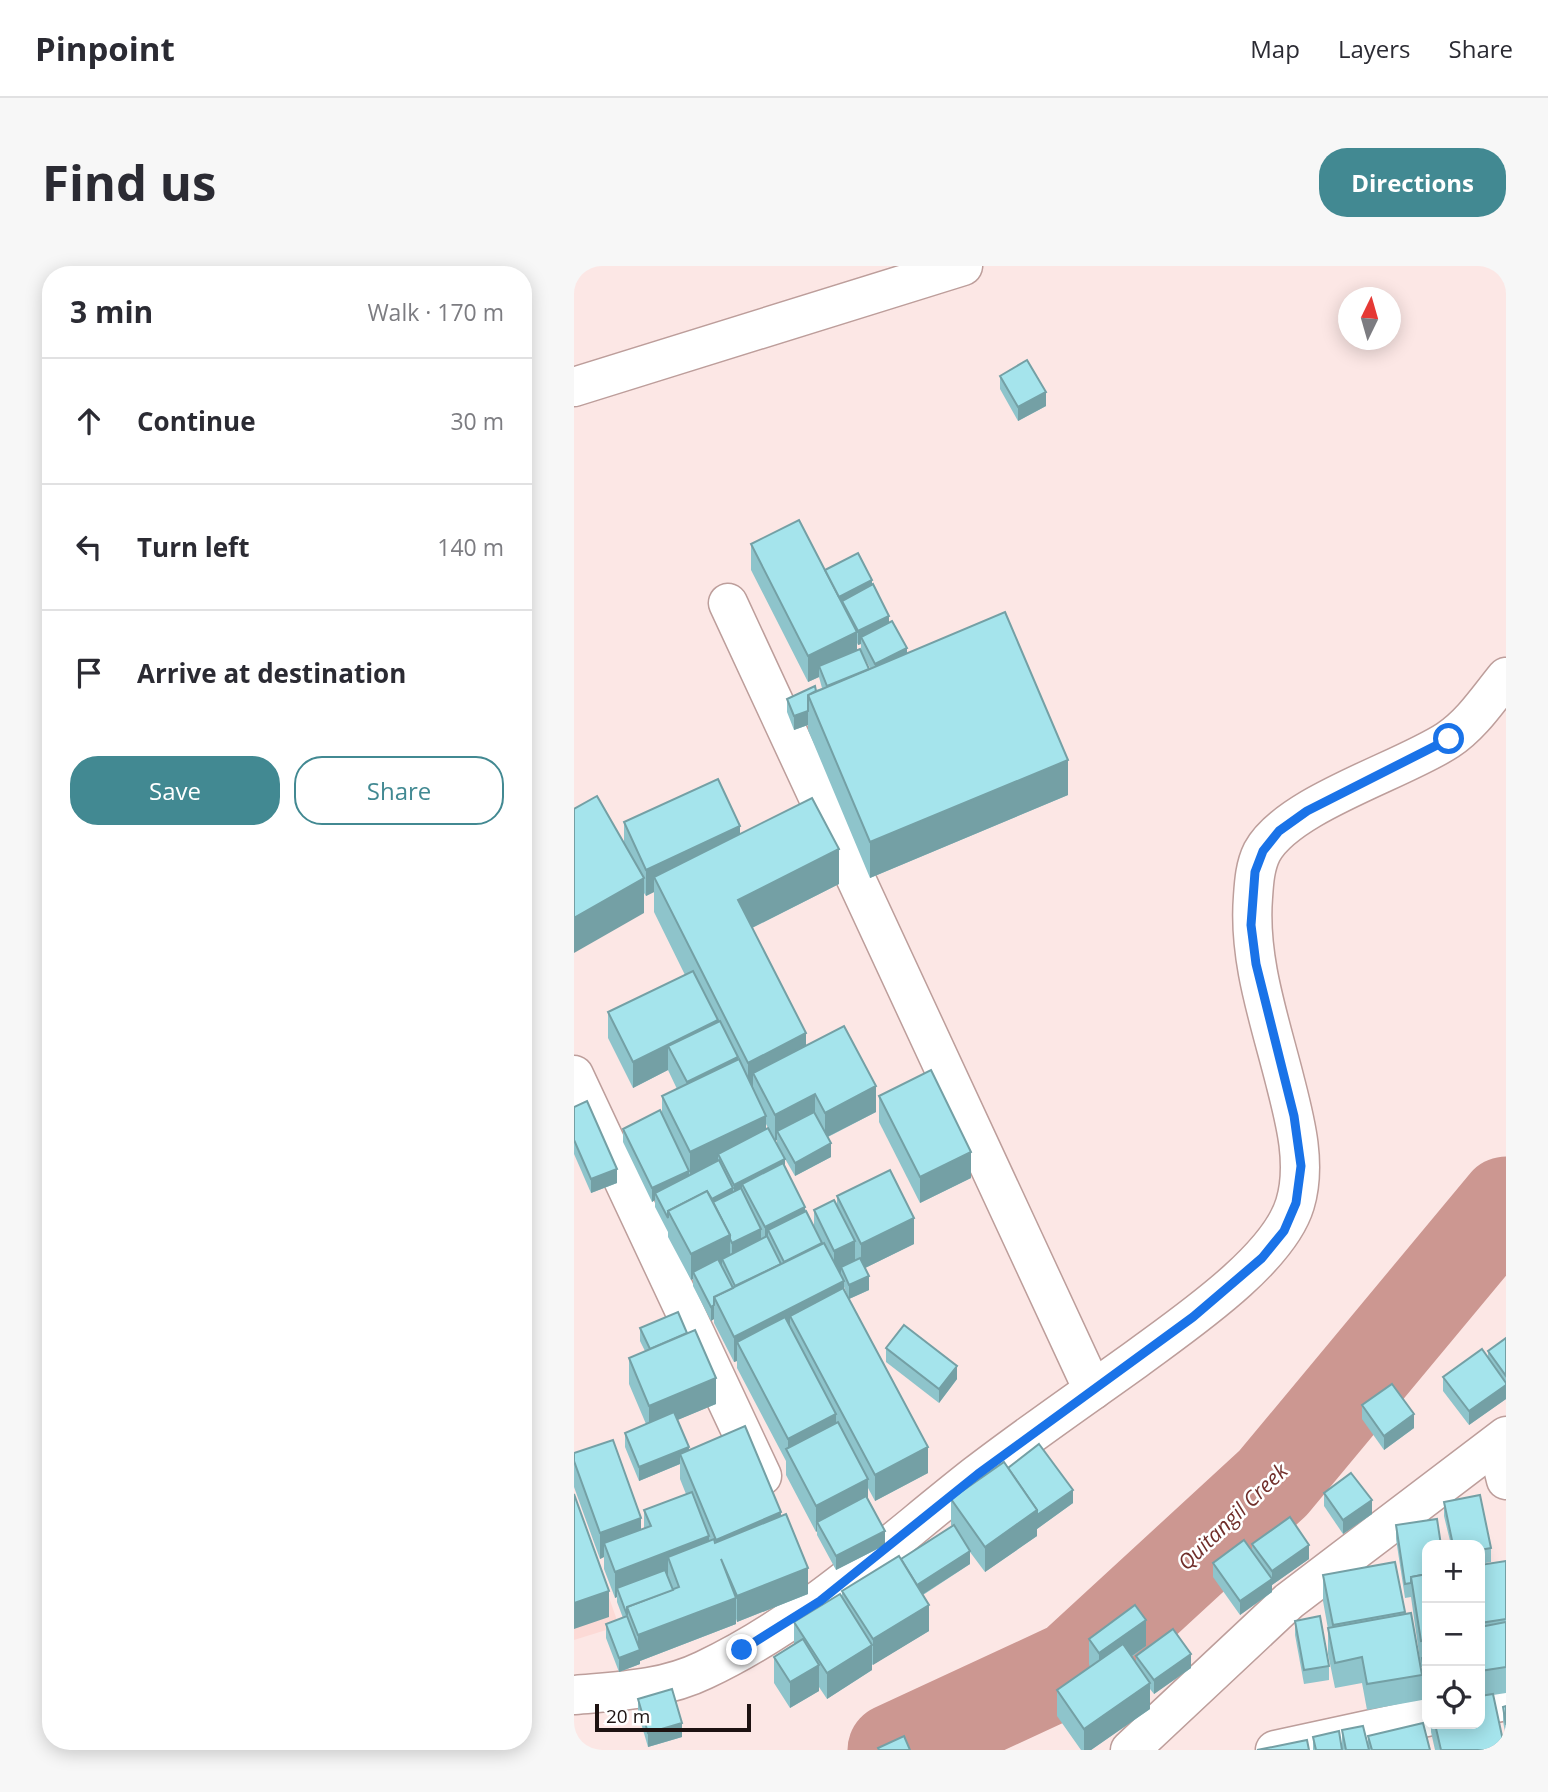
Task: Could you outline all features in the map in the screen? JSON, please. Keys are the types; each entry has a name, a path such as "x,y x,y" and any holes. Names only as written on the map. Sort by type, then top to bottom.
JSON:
{"street":[{"path":"574,387 963,266"},
{"path":"729,603 1093,1390"},
{"path":"574,1695 651,1688 699,1673 742,1650 820,1601 978,1474 1193,1317 1262,1258 1284,1231 1296,1203 1301,1166 1294,1116 1256,964 1251,925 1255,872 1263,851 1279,831 1307,811 1449,739 1476,716 1506,677"},
{"path":"574,1075 774,1501"},
{"path":"1501,1440 1506,1480"},
{"path":"1130,1750 1289,1601 1501,1440"},
{"path":"803,1564 820,1601"},
{"path":"1485,1705 1506,1701"},
{"path":"1275,1750 1422,1718"}],"shaded area":[{"path":"574,1498 619,1626 574,1640"}],"building":[{"path":"1027,360 1046,392 1018,407 1000,376"},
{"path":"799,520 857,632 808,656 751,544"},
{"path":"858,553 872,580 839,597 825,570"},
{"path":"873,584 889,616 858,631 842,601"},
{"path":"1005,612 1068,760 870,842 808,695"},
{"path":"892,621 907,648 875,664 861,637"},
{"path":"860,649 869,669 827,686 819,666"},
{"path":"815,686 816,691 808,695 808,711 794,716 787,699"},
{"path":"718,779 740,826 646,870 624,822"},
{"path":"597,796 644,878 574,918 574,809"},
{"path":"812,798 839,849 738,900 806,1033 748,1063 654,877"},
{"path":"693,971 718,1020 633,1062 608,1012"},
{"path":"720,1021 738,1057 687,1082 668,1046"},
{"path":"844,1026 876,1086 825,1113 815,1094 775,1115 753,1073"},
{"path":"739,1059 766,1116 690,1152 662,1096"},
{"path":"931,1070 971,1152 920,1177 879,1096"},
{"path":"587,1101 617,1169 591,1179 574,1140 574,1107"},
{"path":"660,1110 689,1171 652,1188 623,1129"},
{"path":"814,1112 831,1143 795,1163 777,1131"},
{"path":"768,1128 785,1159 734,1185 718,1154"},
{"path":"719,1160 733,1188 712,1199 707,1191 668,1211 668,1218 655,1193"},
{"path":"783,1163 805,1207 765,1227 742,1184"},
{"path":"890,1170 914,1218 861,1244 837,1196"},
{"path":"741,1188 761,1229 732,1243 713,1202"},
{"path":"707,1191 730,1235 691,1254 668,1211"},
{"path":"834,1200 855,1241 834,1251 814,1210"},
{"path":"806,1211 822,1243 784,1262 768,1230"},
{"path":"767,1236 781,1264 735,1286 722,1259"},
{"path":"824,1243 844,1281 734,1337 714,1297"},
{"path":"860,1258 869,1276 849,1285 841,1267"},
{"path":"718,1259 733,1288 714,1297 714,1305 711,1307 693,1272"},
{"path":"843,1288 928,1447 875,1475 790,1316"},
{"path":"678,1312 687,1333 650,1349 640,1328"},
{"path":"785,1317 836,1414 788,1439 737,1342"},
{"path":"904,1325 957,1366 939,1389 886,1348"},
{"path":"695,1330 716,1378 649,1406 629,1358"},
{"path":"1506,1338 1506,1376 1488,1351"},
{"path":"1482,1349 1506,1385 1469,1411 1443,1377"},
{"path":"1392,1384 1414,1414 1384,1436 1362,1405"},
{"path":"674,1412 689,1447 639,1467 625,1433"},
{"path":"838,1422 868,1479 816,1506 786,1449"},
{"path":"745,1426 781,1512 716,1540 680,1454"},
{"path":"613,1440 641,1518 600,1533 574,1461 574,1453"},
{"path":"1039,1444 1073,1490 1037,1515 1037,1510 1008,1468"},
{"path":"1004,1462 1037,1510 985,1547 951,1499"},
{"path":"1351,1473 1372,1500 1343,1520 1324,1493"},
{"path":"692,1492 709,1536 615,1572 604,1543 651,1526 644,1510"},
{"path":"574,1494 609,1591 574,1603"},
{"path":"1480,1495 1491,1548 1485,1549 1485,1540 1452,1540 1444,1502"},
{"path":"866,1496 885,1531 836,1556 817,1522"},
{"path":"786,1514 808,1568 737,1596 721,1559 736,1598 638,1635 627,1607 679,1587 668,1557 714,1539 715,1543"},
{"path":"1290,1517 1309,1545 1272,1571 1252,1544"},
{"path":"1437,1519 1440,1540 1422,1540 1422,1575 1411,1577 1411,1583 1405,1584 1396,1525"},
{"path":"954,1525 970,1551 917,1585 901,1559"},
{"path":"1244,1540 1272,1579 1240,1601 1213,1563"},
{"path":"899,1556 929,1605 873,1639 842,1591"},
{"path":"1506,1561 1506,1619 1485,1622 1485,1564"},
{"path":"1395,1562 1405,1612 1333,1625 1323,1575"},
{"path":"665,1570 673,1590 627,1607 627,1615 617,1588"},
{"path":"1422,1575 1421,1641 1411,1577"},
{"path":"840,1594 872,1645 827,1673 794,1622"},
{"path":"1135,1605 1146,1620 1099,1653 1089,1639"},
{"path":"1411,1613 1422,1675 1367,1684 1362,1657 1335,1663 1328,1628"},
{"path":"627,1616 640,1650 619,1658 606,1624"},
{"path":"1320,1616 1329,1666 1304,1670 1295,1621"},
{"path":"1506,1622 1506,1667 1485,1670 1485,1626"},
{"path":"1173,1629 1191,1654 1154,1680 1136,1656"},
{"path":"803,1639 819,1665 790,1682 774,1657"},
{"path":"1123,1644 1150,1683 1084,1729 1057,1690"},
{"path":"672,1689 682,1723 648,1733 638,1699"},
{"path":"1493,1694 1505,1750 1441,1750 1436,1729 1485,1729 1485,1695"},
{"path":"1422,1723 1430,1750 1372,1750 1368,1736"},
{"path":"1363,1726 1369,1750 1346,1750 1342,1730"},
{"path":"1339,1731 1342,1750 1316,1750 1313,1737"},
{"path":"904,1736 910,1750 879,1750 878,1748"},
{"path":"1307,1740 1309,1750 1257,1750"}],"waterway":[{"name":"Quitangil Creek","path":"894,1750 1073,1667 1273,1483 1506,1203"}],"route":[{"path":"742,1650 820,1601 978,1474 1193,1317 1262,1258 1284,1231 1296,1203 1301,1166 1294,1116 1256,964 1251,925 1255,872 1263,851 1279,831 1307,811 1449,739"}]}
